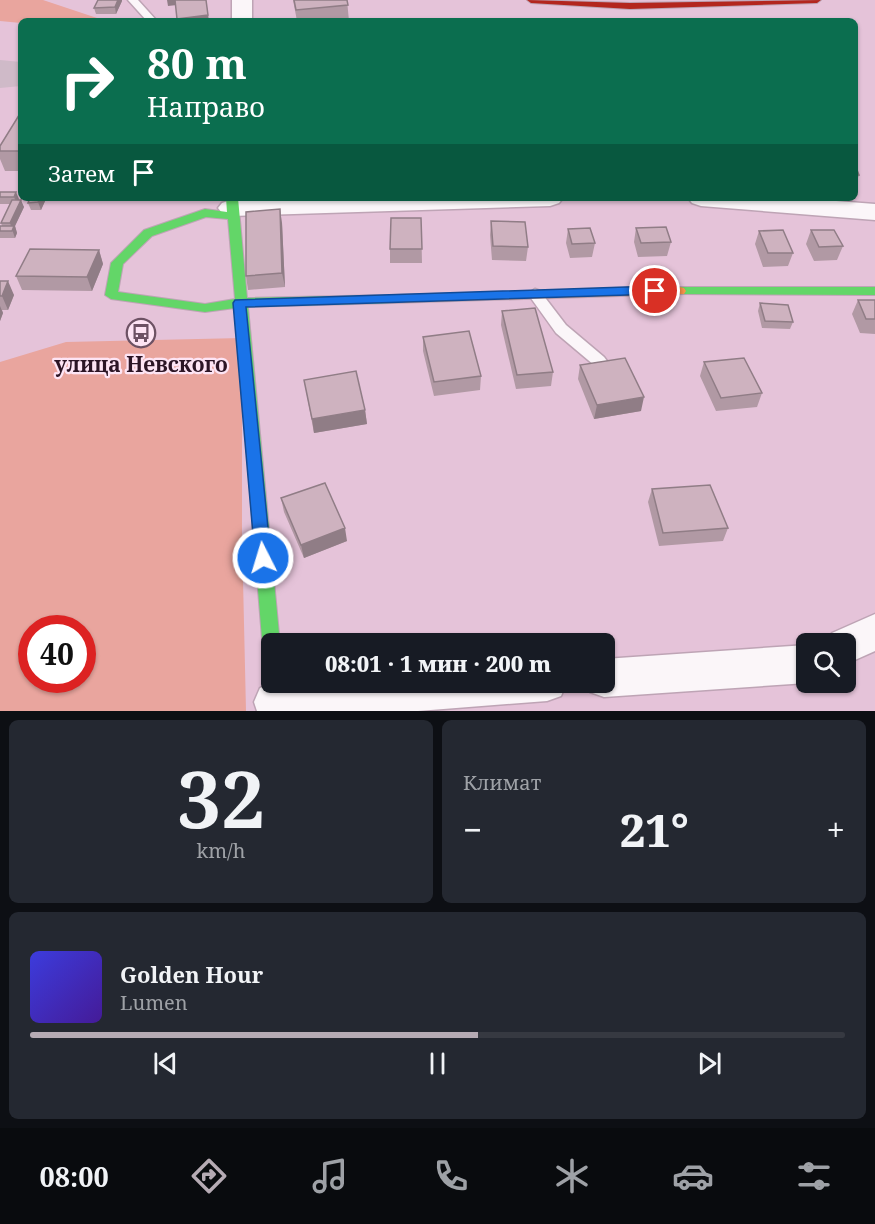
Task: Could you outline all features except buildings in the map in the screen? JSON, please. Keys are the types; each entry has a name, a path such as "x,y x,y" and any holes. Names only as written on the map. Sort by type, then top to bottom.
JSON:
{"street":[{"path":"531,0 630,6 817,0"},
{"path":"399,201 232,207 205,213 148,232 117,263 111,295 205,308 240,303 536,294 655,291 875,291"},
{"path":"738,201 875,212"},
{"path":"232,207 270,633"},
{"path":"856,641 875,632"},
{"path":"615,677 796,665"},
{"path":"274,698 359,693"}],"lane":[{"path":"132,0 149,18"},
{"path":"536,294 561,329 599,361"}],"shaded area":[{"path":"0,0 43,0 97,18 18,18 18,23 0,21"},
{"path":"242,338 242,536 246,711 0,711 0,362 66,342"}],"taxiway":[{"path":"0,74 10,74"}],"traffic: fast":[{"path":"232,201 270,633"},
{"path":"233,216 205,213 148,233 117,263 111,295 205,308 239,303 392,299"},
{"path":"680,291 875,291"}],"traffic: slow":[{"path":"392,299 680,291"}],"traffic: jam":[{"path":"531,0 630,6 817,0"}],"place":[{"name":"улица Невского","path":"141,333"}],"route":[{"path":"263,558 240,303 655,291"}]}
